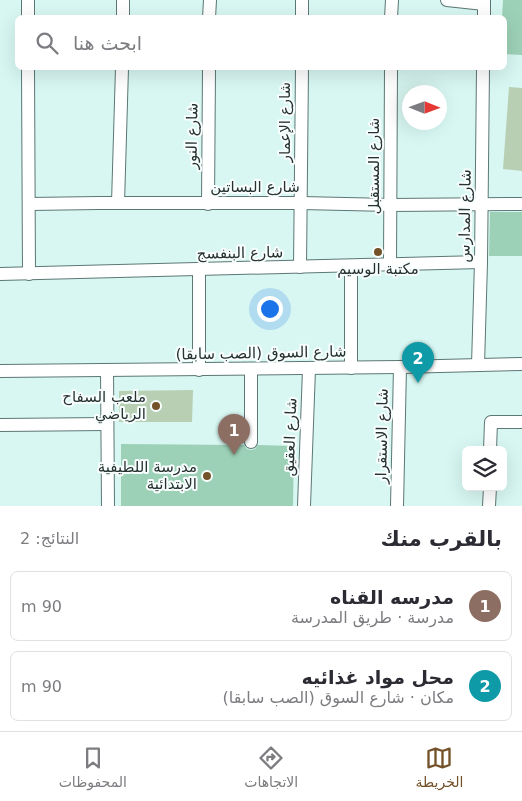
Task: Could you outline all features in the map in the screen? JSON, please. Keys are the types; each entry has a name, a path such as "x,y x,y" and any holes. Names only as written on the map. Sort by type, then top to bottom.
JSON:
{"street":[{"path":"28,0 28,15"},
{"path":"123,0 123,15"},
{"path":"210,0 210,15"},
{"path":"302,0 302,15"},
{"path":"392,0 392,15"},
{"path":"447,0 484,2 484,15"},
{"path":"28,70 29,274"},
{"path":"118,203 122,70"},
{"name":"شارع النور","path":"208,204 209,70"},
{"name":"شارع الإعمار","path":"300,267 302,70"},
{"name":"شارع المستقبل","path":"390,264 391,70"},
{"name":"شارع المدارس","path":"478,365 483,70"},
{"name":"شارع البساتين","path":"28,204 482,204"},
{"path":"482,204 522,204"},
{"name":"شارع البنفسج","path":"0,274 481,262"},
{"path":"351,266 351,368"},
{"path":"199,270 199,370"},
{"name":"شارع السوق (الصب سابقا)","path":"0,371 400,368 522,364"},
{"name":"شارع العقيق","path":"304,506 309,368"},
{"name":"شارع الاستقرار","path":"397,506 400,368"},
{"path":"251,369 251,442"},
{"path":"107,370 108,506"},
{"path":"490,446 491,422 522,422"},
{"path":"0,425 108,424"},
{"path":"489,506 490,491"}],"green space":[{"path":"509,87 522,88 522,171 503,169"},
{"name":"ملعب السفاح الرياضي","path":"193,390 192,422 119,422 119,391"}],"building":[{"path":"503,0 522,0 522,55 507,54 507,15 502,15"},
{"path":"490,212 522,212 522,256 489,256"},
{"name":"مدرسة اللطيفية الابتدائية","path":"121,444 244,445 247,449 251,450 255,449 258,445 294,446 293,506 121,506"}],"place":[{"name":"مكتبة الوسيم","path":"378,252"},
{"name":"محل مواد غذائيه","path":"418,383"},
{"name":"ملعب السفاح الرياضي","path":"156,406"},
{"name":"مدرسه القناه","path":"234,455"},
{"name":"مدرسة اللطيفية الابتدائية","path":"207,476"}]}
